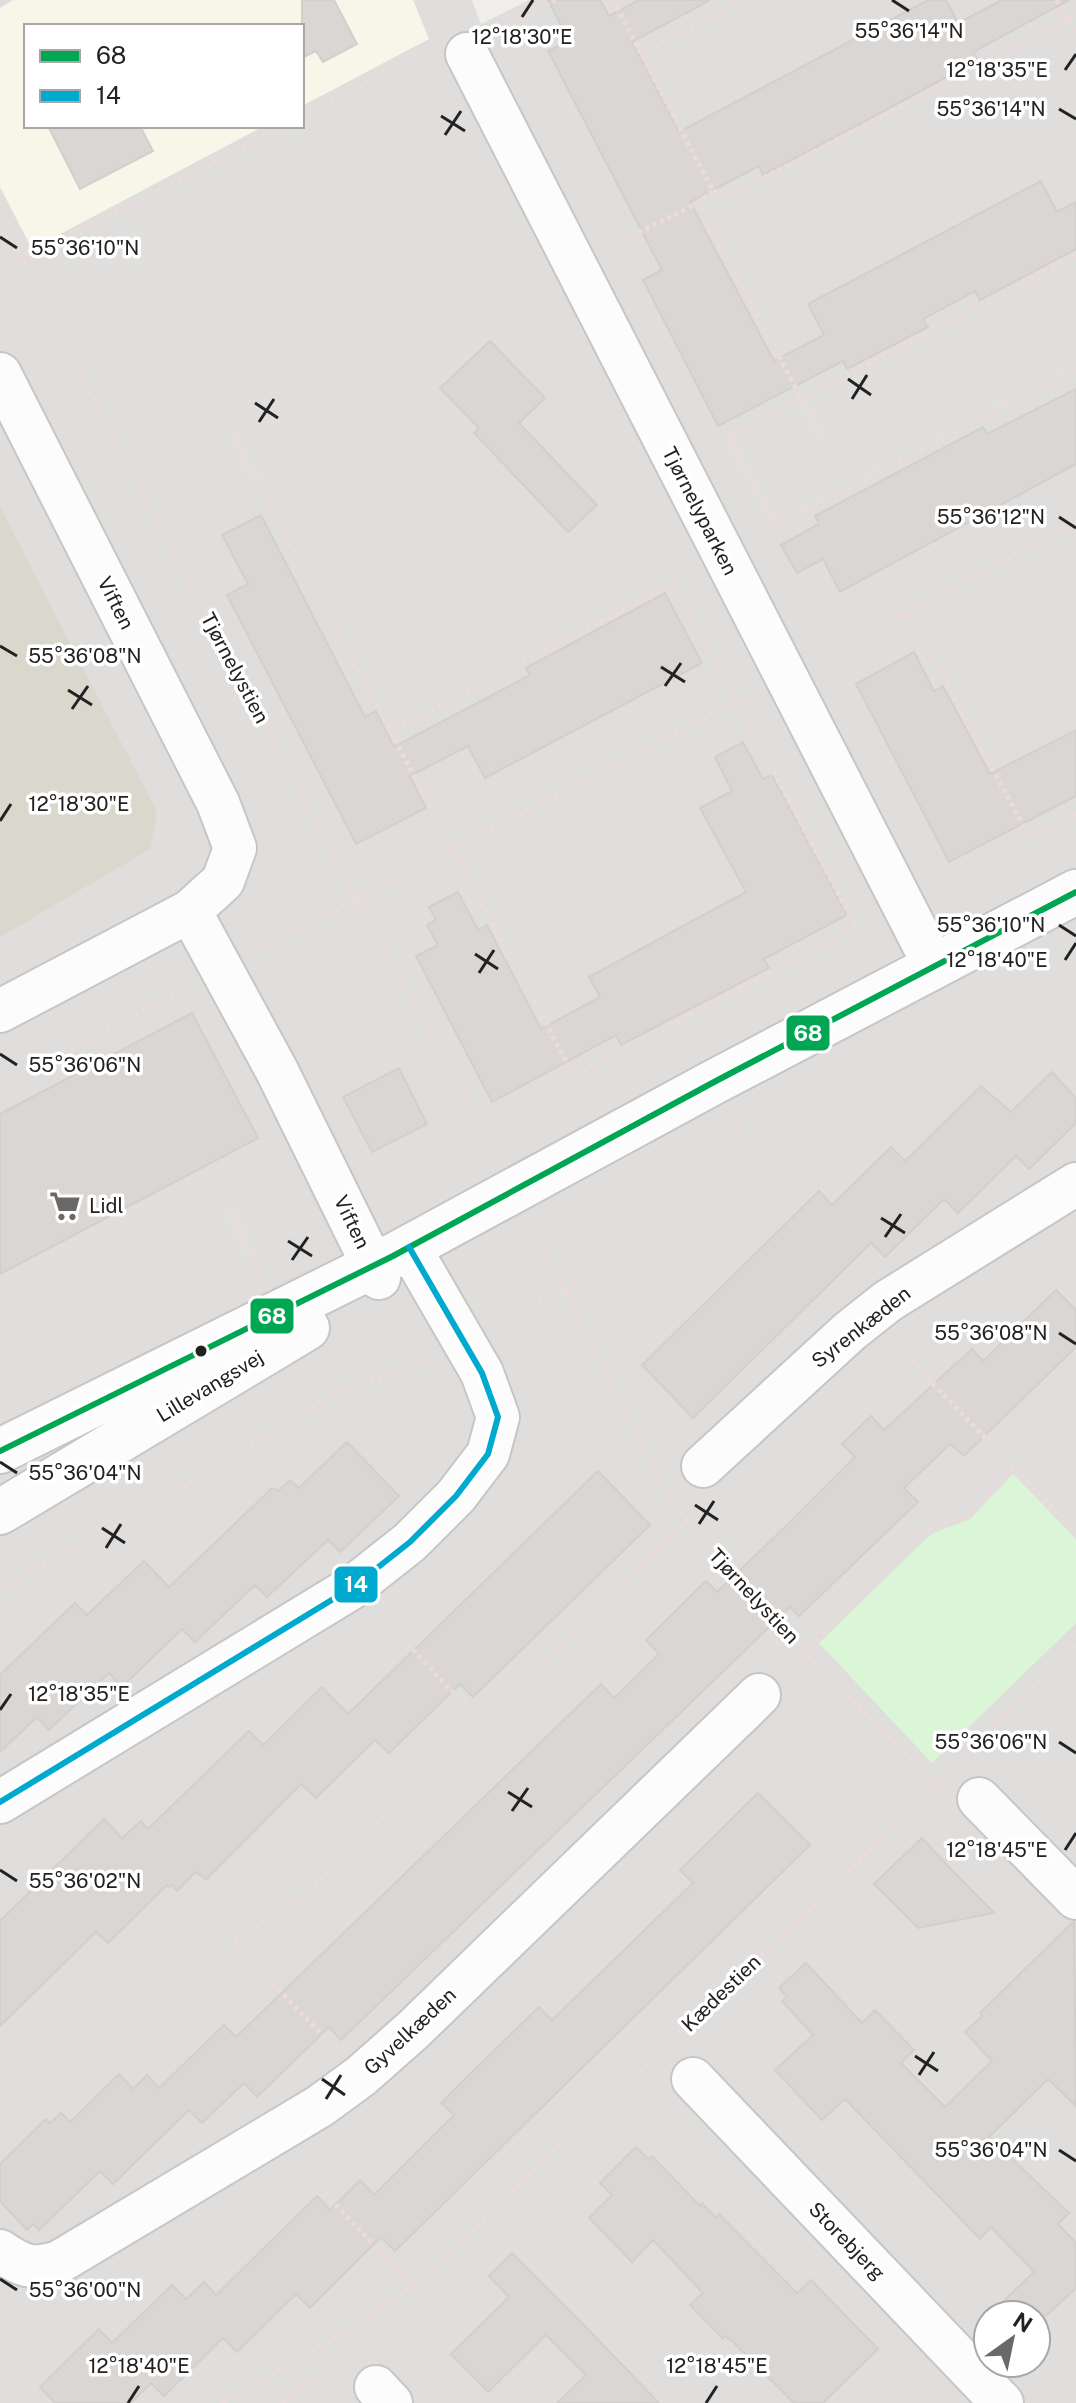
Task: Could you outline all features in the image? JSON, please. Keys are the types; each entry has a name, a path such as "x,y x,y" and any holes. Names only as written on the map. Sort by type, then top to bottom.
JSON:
{"street":[{"name":"Tjørnelyparken","path":"449,51 576,264 935,967"},
{"name":"Viften","path":"0,374 218,803 235,848 223,881 190,911 0,1011"},
{"name":"Lillevangsvej","path":"0,1451 387,1264 714,1082 1076,892"},
{"name":"Viften","path":"190,911 220,970 387,1264"},
{"name":"Syrenkæden","path":"703,1466 850,1331 888,1301 1076,1184"},
{"name":"Lillevangsvej","path":"0,1512 366,1292 387,1264"},
{"path":"0,1802 353,1587 410,1542 456,1496 488,1454 498,1417 482,1373 387,1264"},
{"name":"Gyvelkæden","path":"0,2251 17,2262 38,2268 59,2262 271,2137 361,2076 413,2030 759,1695"},
{"path":"979,1799 1076,1898"},
{"name":"Storebjerg","path":"693,2079 1002,2403"}],"path":[{"path":"304,116 449,51 500,36 507,25 555,0"},
{"path":"613,0 713,191 729,196 1076,15"},
{"path":"641,54 744,0"},
{"path":"1057,0 1076,36"},
{"path":"22,263 280,128"},
{"path":"576,264 698,203 713,191"},
{"path":"698,203 824,442"},
{"name":"Tjørnelystien","path":"0,221 356,899 475,1114"},
{"path":"1076,255 728,437 775,526 1076,369"},
{"path":"233,436 574,1076 856,927 673,583 391,732"},
{"path":"823,658 1076,521"},
{"path":"908,613 1030,838 1076,814"},
{"path":"0,1086 752,694"},
{"path":"495,1326 563,1290 750,1153 741,1134"},
{"path":"229,1208 262,1279 248,1286"},
{"name":"Tjørnelystien","path":"544,1250 671,1501 727,1569 937,1788"},
{"path":"888,1301 886,1335 1076,1533"},
{"path":"0,1587 133,1517 329,1397 435,1359"},
{"path":"805,1652 918,1532 969,1516 1012,1469"},
{"path":"361,2076 233,1941 309,1892 666,1540 689,1523"},
{"path":"353,1587 481,1722"},
{"name":"Kædestien","path":"222,2403 354,2327 413,2286 937,1788 1076,1644"},
{"path":"271,2137 413,2286"},
{"path":"282,2403 344,2354 354,2327"}],"shaded area":[{"path":"0,0 472,0 481,24 529,0 1076,0 1076,2403 0,2403"},
{"path":"13,0 413,0 429,39 304,105 304,24 24,24 24,128 260,128 32,249 0,187 0,8"},
{"path":"400,88 532,341 186,521 53,268"},
{"path":"1076,259 1076,367 767,528 723,443"},
{"path":"0,507 157,812 150,849 0,937"},
{"path":"351,935 400,1033 317,1074 268,977"},
{"path":"270,1137 315,1223 0,1388 0,1276"}],"green space":[{"path":"1013,1474 1076,1539 1076,1623 932,1763 819,1643 931,1534 970,1519"}],"building":[{"path":"302,0 334,0 357,44 323,62 316,51 304,57"},
{"path":"548,0 600,0 609,16 639,0 710,0 632,42 679,132 928,0 946,0 958,23 1002,0 1069,0 973,52 978,60 860,124 763,175 759,166 690,202 774,361 824,335 808,304 1041,181 1057,212 1076,202 1076,249 980,300 975,291 923,319 928,327 847,369 843,361 718,426 643,280 662,270 548,51 569,41"},
{"path":"49,128 141,128 153,151 80,189"},
{"path":"490,341 545,398 519,423 597,505 568,532 474,433 479,428 440,388"},
{"path":"1076,389 1076,464 840,592 823,559 797,573 781,545 819,524 815,516 983,427 987,434"},
{"path":"261,515 365,717 376,711 394,747 530,675 526,668 665,593 702,663 485,778 468,746 410,776 426,808 356,844 227,595 248,584 222,535"},
{"path":"914,652 934,691 943,686 990,774 1076,730 1076,796 949,862 856,684"},
{"path":"743,742 763,779 772,775 847,915 764,959 769,968 621,1045 616,1035 492,1102 416,956 438,945 427,925 436,920 429,907 458,892 478,930 487,925 541,1029 600,997 589,977 746,892 700,808 732,791 715,757"},
{"name":"Lidl","path":"192,1013 258,1138 0,1274 0,1114"},
{"path":"399,1068 427,1124 372,1152 343,1097"},
{"path":"1052,1072 1076,1098 1076,1123 1029,1169 1016,1156 958,1213 944,1199 885,1257 871,1243 693,1418 642,1365 819,1191 832,1205 891,1147 905,1161 981,1086 1011,1112"},
{"path":"1056,1290 1076,1310 1076,1347 964,1456 950,1444 904,1488 918,1502 799,1616 790,1607 341,2040 329,2027 257,2097 244,2083 202,2123 189,2110 113,2184 100,2171 39,2230 33,2224 27,2230 0,2201 0,2164 46,2119 50,2123 61,2113 70,2122 119,2074 133,2089 147,2075 159,2088 224,2025 236,2037 601,1684 614,1698 659,1654 646,1640 706,1581 717,1592 787,1525 855,1457 842,1444 871,1416 884,1430 972,1349 983,1361"},
{"path":"347,1442 399,1496 340,1552 328,1540 267,1597 255,1585 195,1642 182,1629 122,1687 109,1673 49,1730 37,1717 0,1752 0,1675 75,1603 87,1615 144,1561 169,1587 272,1488 278,1491 290,1480 299,1488"},
{"path":"598,1471 650,1525 473,1697 460,1684 389,1753 375,1740 316,1798 301,1784 206,1880 196,1872 177,1891 172,1885 167,1885 108,1943 96,1932 0,2026 0,1921 104,1819 122,1838 141,1821 148,1829 249,1731 263,1745 322,1687 348,1714"},
{"path":"758,1793 810,1845 395,2251 381,2237 310,2308 296,2294 237,2352 223,2338 164,2396 151,2383 131,2403 55,2403 40,2387 99,2329 112,2343 172,2285 186,2299 204,2282 216,2295 317,2196 330,2210 360,2180 374,2195 454,2115 441,2103 479,2065 539,2007 552,2020 693,1883 680,1870"},
{"path":"922,1838 994,1913 918,1928 874,1884"},
{"path":"1074,1921 1076,2106 1048,2079 989,2137 1069,2213 1058,2224 1076,2243 1076,2288 1052,2310 1052,2299 1006,2299 1034,2272 991,2227 980,2239 845,2099 822,2120 775,2070 813,2035 782,2001 787,1997 779,1988 806,1963 862,2023 875,2010 914,2050 901,2063 945,2107 992,2061 965,2032 982,2016 980,2013"},
{"path":"636,2147 648,2159 652,2156 700,2206 702,2203 716,2218 719,2214 797,2293 811,2280 878,2349 823,2403 794,2403 733,2342 725,2336 723,2339 690,2305 703,2293 653,2240 632,2262 589,2218 612,2195 600,2183"},
{"path":"512,2253 659,2403 557,2403 586,2375 546,2335 488,2392 451,2354 509,2297 489,2276"}],"transit line":[{"name":"68","path":"0,1451 393,1256 714,1082 1076,892"},
{"name":"14","path":"0,1802 353,1587 410,1542 456,1496 488,1454 498,1417 482,1373 409,1247"}],"place":[{"name":"Lidl","path":"65,1206"}]}
